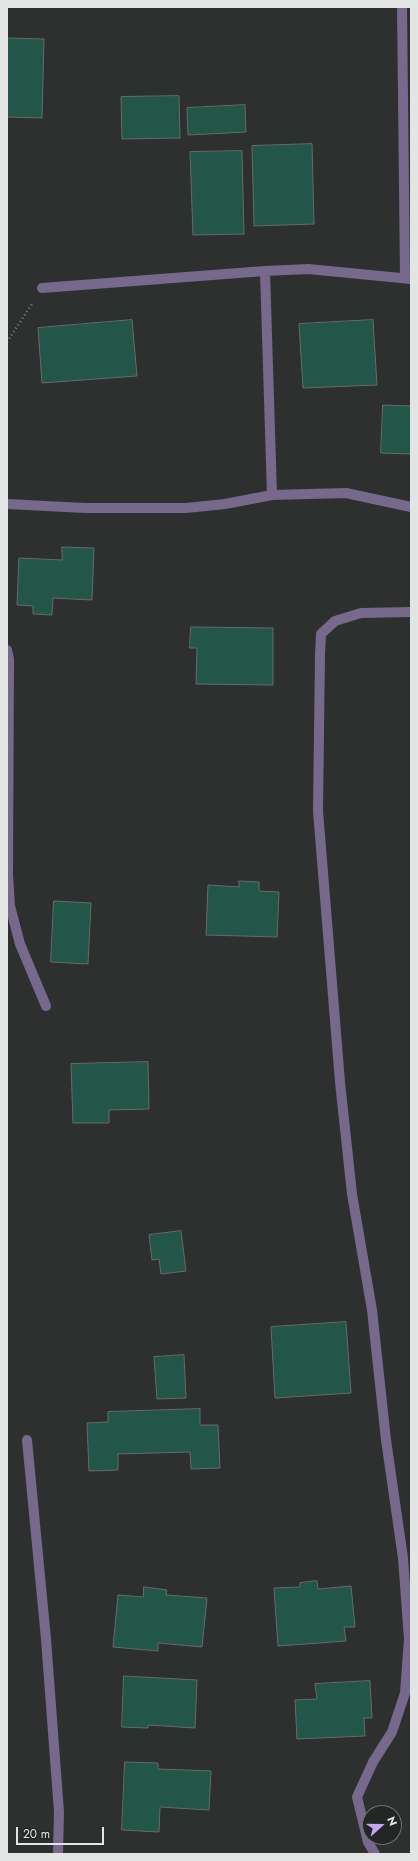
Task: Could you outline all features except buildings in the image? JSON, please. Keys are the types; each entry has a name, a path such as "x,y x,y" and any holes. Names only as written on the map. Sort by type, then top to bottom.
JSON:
{"street":[{"path":"42,288 265,270 308,270 408,279 402,7"},
{"path":"265,270 272,495"},
{"path":"7,504 85,508 186,508 225,504 272,495 346,493 411,507"},
{"path":"374,1854 368,1842 357,1797 373,1762 392,1732 403,1700 405,1693 409,1639 403,1558 386,1440 372,1310 352,1194 340,1082 318,811 320,656 321,634 335,621 361,613 411,612"},
{"path":"7,650 9,659 8,875 10,906 20,944 46,1006"},
{"path":"27,1440 46,1639 59,1812 58,1854"}],"path":[{"path":"7,342 42,288"}]}
